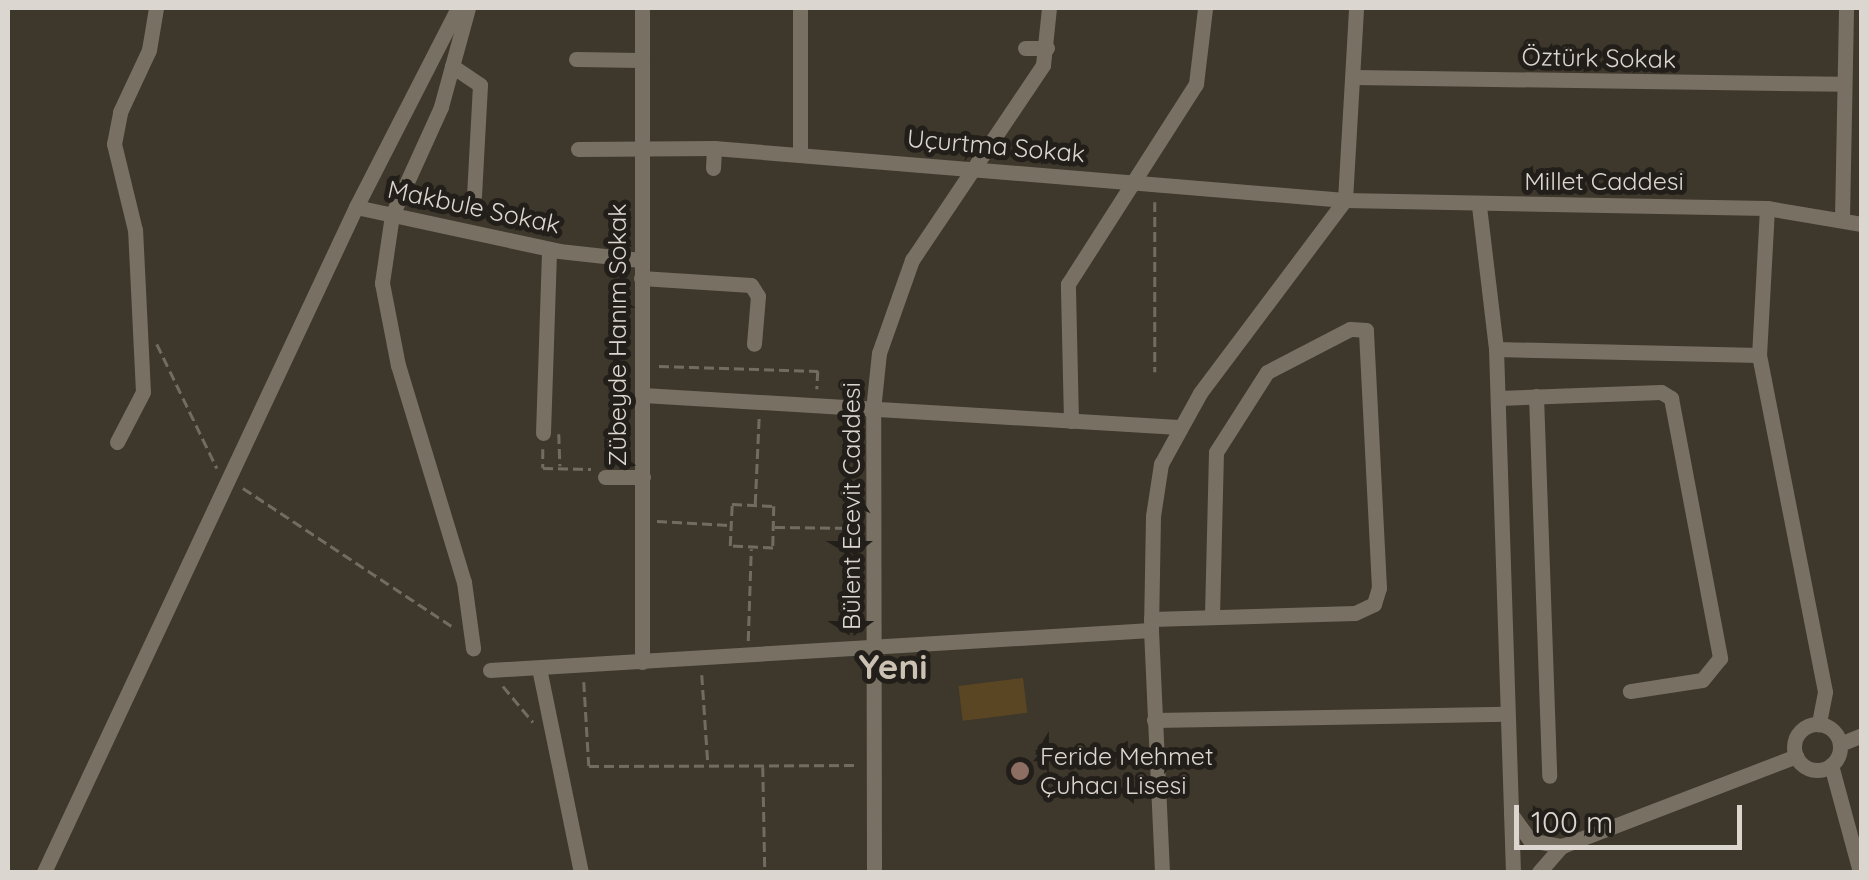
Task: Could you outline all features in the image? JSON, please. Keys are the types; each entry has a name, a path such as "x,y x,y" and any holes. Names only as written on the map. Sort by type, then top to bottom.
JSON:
{"street":[{"path":"116,442 143,392 135,230 114,144 120,112 149,50 156,8"},
{"path":"44,872 356,207 458,8"},
{"path":"468,8 429,137 392,214 382,282 388,322 460,565 473,648"},
{"name":"Zübeyde Hanım Sokak","path":"642,8 642,662"},
{"path":"800,8 800,155"},
{"name":"Bülent Ecevit Caddesi","path":"874,872 873,410 879,354 896,292 926,238 979,168 1047,48 1049,8"},
{"path":"1071,421 1068,284 1196,84 1204,58 1205,8"},
{"path":"1162,872 1151,624 1156,491 1178,427 1345,200 1356,8"},
{"path":"1842,218 1846,8"},
{"path":"1025,48 1047,48"},
{"path":"1204,58 1224,57"},
{"path":"576,59 641,60"},
{"path":"452,66 480,85 474,196"},
{"name":"Öztürk Sokak","path":"1354,77 1844,84"},
{"name":"Uçurtma Sokak","path":"578,149 642,145 714,148 1345,200"},
{"path":"712,168 714,148"},
{"name":"Millet Caddesi","path":"1345,200 1479,206 1767,208 1862,224"},
{"path":"1479,206 1496,349 1513,872"},
{"name":"Makbule Sokak","path":"356,207 549,249 641,260"},
{"path":"1767,208 1760,355 1825,692 1819,724"},
{"path":"549,249 551,433"},
{"path":"642,278 751,285 758,293 754,344"},
{"path":"490,670 876,649 1212,616 1354,613 1374,604 1379,588 1366,330 1350,329 1267,372 1216,452 1212,616"},
{"path":"1496,349 1760,355"},
{"path":"1498,398 1661,392 1671,398 1720,658 1702,680 1630,691"},
{"path":"643,395 1178,427"},
{"path":"1536,396 1549,776"},
{"path":"604,478 643,477"},
{"path":"539,668 581,872"},
{"path":"1154,720 1506,714"},
{"path":"1796,756 1800,730 1819,724 1833,730 1840,744"},
{"path":"1860,872 1831,765 1840,744 1862,736"},
{"path":"1796,756 1811,769 1831,765"},
{"path":"1539,872 1562,846 1796,756"},
{"path":"1509,806 1530,840 1562,846"}],"path":[{"path":"1155,185 1155,372"},
{"path":"153,333 207,450 228,479 436,615 473,648"},
{"path":"643,366 818,371"},
{"path":"755,505 760,403"},
{"path":"543,468 551,433"},
{"path":"551,433 560,468"},
{"path":"732,504 755,505 774,506 773,548 730,546 732,504"},
{"path":"643,520 731,525"},
{"path":"774,527 874,528"},
{"path":"748,656 751,547"},
{"path":"702,659 708,765"},
{"path":"583,665 589,766 875,766"},
{"path":"490,670 552,741"},
{"path":"764,765 765,872"}],"shaded area":[{"path":"1023,678 1027,713 963,721 958,686"}],"place":[{"name":"Feride Mehmet Çuhacı Lisesi","path":"1020,771"}],"district":[{"name":"Yeni","path":"893,666"}]}
